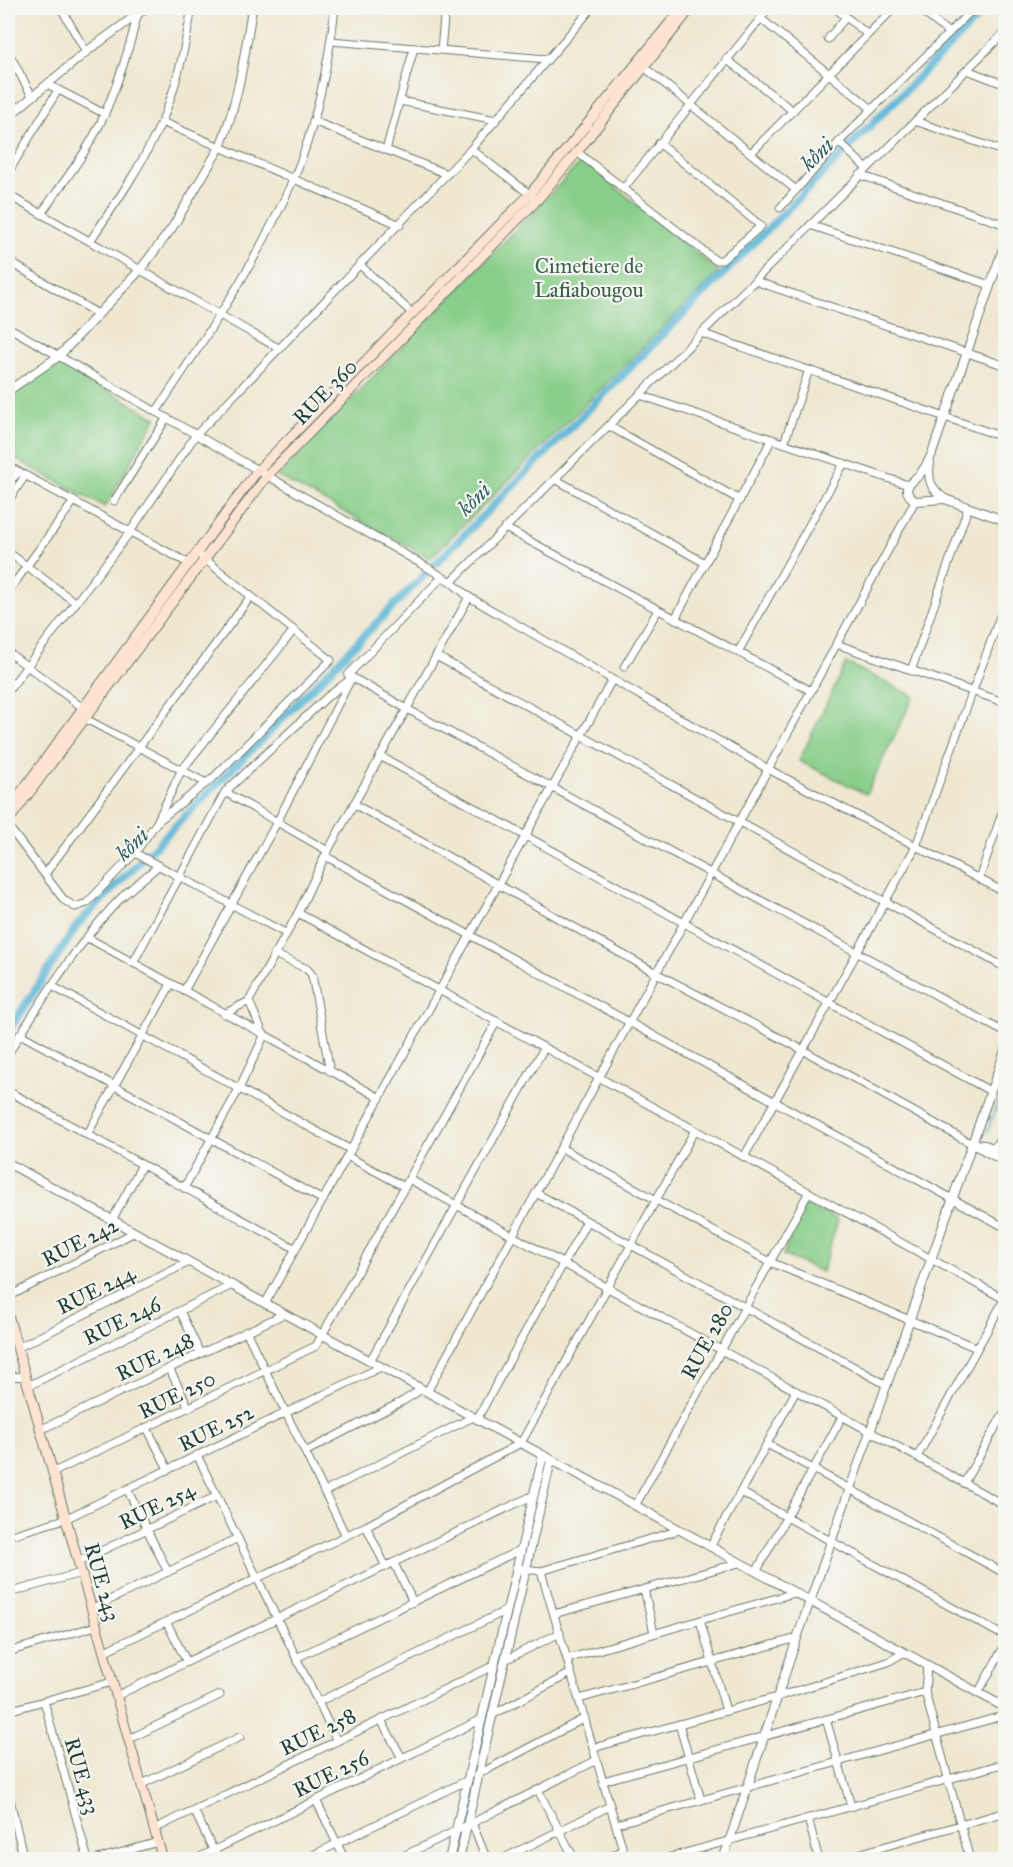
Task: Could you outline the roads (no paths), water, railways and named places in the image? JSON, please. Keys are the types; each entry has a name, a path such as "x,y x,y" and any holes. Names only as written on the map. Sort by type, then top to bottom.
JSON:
{"main road":[{"name":"RUE 360","path":"8,821 86,719 202,557 257,471 533,197 682,8"},
{"name":"RUE 360","path":"8,811 190,564 202,557 267,476 577,152 691,8"},
{"name":"RUE 243","path":"8,1315 163,1860"}],"street":[{"path":"61,8 86,52"},
{"path":"90,241 131,181 162,122 183,57 192,8"},
{"path":"8,391 59,356 140,270 172,228 219,147 236,96 252,8"},
{"path":"156,412 220,315 294,179 313,121 331,41 335,8"},
{"path":"441,50 445,8"},
{"path":"8,691 130,532 195,436 400,225 496,120 592,8"},
{"path":"622,189 769,8"},
{"path":"835,8 867,34"},
{"path":"752,153 894,8"},
{"path":"918,8 949,33"},
{"path":"780,208 872,109 974,8"},
{"path":"8,117 86,52 142,10"},
{"path":"41,214 84,153 105,114 142,10"},
{"path":"828,39 846,17"},
{"path":"760,18 872,109"},
{"path":"451,582 1005,31"},
{"path":"331,41 547,59"},
{"path":"386,150 414,48"},
{"path":"8,52 32,96"},
{"path":"726,59 793,111"},
{"path":"644,67 796,190"},
{"path":"967,70 1005,84"},
{"path":"47,84 105,114"},
{"path":"8,173 58,90"},
{"path":"400,101 496,120"},
{"path":"313,121 447,174"},
{"path":"915,121 1005,152"},
{"path":"162,122 400,225"},
{"path":"577,152 718,261 761,226 659,143"},
{"path":"841,143 867,169"},
{"path":"471,148 533,197"},
{"path":"860,175 1005,225"},
{"path":"8,195 280,349"},
{"path":"810,225 990,285"},
{"path":"945,499 917,501 909,496 908,485 918,477 931,456 1005,240"},
{"path":"8,261 98,314"},
{"path":"360,265 413,314"},
{"path":"755,281 1005,366"},
{"path":"8,327 425,566 451,582 469,597 768,769 1005,893"},
{"path":"701,333 1005,438"},
{"path":"784,443 809,370"},
{"path":"640,394 908,485"},
{"path":"114,501 166,419"},
{"path":"609,426 740,500"},
{"path":"675,619 772,439"},
{"path":"305,1452 425,1391 513,1236 836,644 917,501 927,499 930,495 931,456"},
{"path":"738,652 844,463"},
{"path":"8,466 190,564"},
{"path":"8,479 22,474"},
{"path":"8,501 22,474"},
{"path":"918,477 930,484 945,499 1005,521"},
{"path":"555,479 705,563"},
{"path":"8,592 74,501"},
{"path":"911,671 968,508"},
{"path":"506,528 811,691"},
{"path":"8,552 76,603"},
{"path":"158,822 206,783 331,660 202,557"},
{"path":"442,577 348,675 1005,1033"},
{"path":"45,874 251,596"},
{"path":"224,1014 249,1001 285,933 298,914 327,853 469,597"},
{"path":"744,1157 916,846 1005,600"},
{"path":"624,667 657,610"},
{"path":"8,826 64,900 75,907 87,903 140,856 181,771 294,630"},
{"path":"836,644 1005,703"},
{"path":"8,651 83,708"},
{"path":"436,656 1005,968"},
{"path":"133,963 225,792 327,696 352,678"},
{"path":"184,991 277,822 352,678"},
{"path":"265,1304 612,680"},
{"path":"86,719 206,783"},
{"path":"380,756 990,1091"},
{"path":"225,792 470,935 1005,1228"},
{"path":"979,879 1005,802"},
{"path":"354,804 656,973 803,1050 972,1143 987,1145 1005,1163"},
{"path":"140,856 285,933"},
{"path":"8,1053 52,986 88,938 120,900 159,866"},
{"path":"298,914 1005,1300 917,1457"},
{"path":"88,938 380,1098"},
{"path":"274,954 307,969 312,975 330,1071"},
{"path":"87,1135 171,984"},
{"path":"52,986 239,1089 405,1187"},
{"path":"184,1188 239,1089 264,1036 249,1001"},
{"path":"323,1335 497,1022"},
{"path":"20,1034 323,1200"},
{"path":"370,1361 544,1048"},
{"path":"723,1860 797,1638 1005,1048"},
{"path":"8,1091 296,1249"},
{"path":"103,1652 366,1526 521,1443 695,1130"},
{"path":"993,1152 999,1140 1005,1137"},
{"path":"561,1148 770,1262 977,1348"},
{"path":"993,1152 1005,1155"},
{"path":"8,1163 1005,1707"},
{"path":"112,1220 142,1165"},
{"path":"409,1179 1005,1506"},
{"name":"RUE 280","path":"635,1506 809,1192"},
{"path":"536,1193 887,1385"},
{"path":"324,1492 475,1418 587,1221"},
{"name":"RUE 242","path":"8,1297 135,1232"},
{"name":"RUE 244","path":"17,1348 189,1262"},
{"name":"RUE 246","path":"27,1382 232,1286"},
{"path":"180,1311 200,1353"},
{"name":"RUE 248","path":"40,1430 284,1314"},
{"path":"246,1331 346,1536"},
{"name":"RUE 250","path":"52,1473 316,1346 323,1335"},
{"name":"RUE 252","path":"8,1536 66,1519 381,1367"},
{"path":"169,1368 189,1408"},
{"path":"8,1376 27,1382"},
{"path":"710,1547 796,1391"},
{"path":"964,1483 1005,1409"},
{"path":"756,1572 842,1416"},
{"path":"147,1428 168,1469"},
{"path":"767,1444 1005,1574"},
{"path":"197,1455 337,1741"},
{"path":"449,1860 520,1550 534,1495 547,1457"},
{"path":"459,1860 526,1570 547,1457"},
{"path":"127,1489 168,1572"},
{"path":"741,1492 1005,1637"},
{"path":"116,1696 534,1495"},
{"name":"RUE 254","path":"78,1562 217,1496"},
{"path":"366,1526 386,1567"},
{"path":"516,1568 541,1571 680,1530"},
{"path":"92,1609 238,1538"},
{"path":"296,1658 520,1550"},
{"path":"394,1563 413,1602"},
{"path":"554,1614 739,1563"},
{"path":"541,1571 626,1860"},
{"path":"8,1593 81,1573"},
{"path":"644,1589 654,1633"},
{"path":"567,1659 794,1593"},
{"path":"318,1702 507,1610"},
{"path":"700,1620 726,1711"},
{"path":"167,1623 187,1662"},
{"path":"8,1652 96,1626"},
{"path":"505,1660 560,1634"},
{"path":"579,1699 797,1638"},
{"path":"978,1693 1005,1643"},
{"path":"593,1748 777,1697 888,1662 903,1653"},
{"name":"RUE 258","path":"154,1829 495,1665"},
{"path":"927,1666 925,1692 970,1860"},
{"path":"492,1715 571,1673"},
{"path":"8,1711 112,1682"},
{"path":"603,1781 925,1692"},
{"path":"129,1739 220,1695"},
{"name":"RUE 433","path":"44,1701 88,1860"},
{"path":"616,1824 1005,1715"},
{"name":"RUE 256","path":"194,1860 482,1719"},
{"path":"477,1775 585,1719"},
{"path":"826,1719 851,1806"},
{"path":"381,1720 402,1758"},
{"path":"679,1724 701,1800"},
{"path":"142,1784 240,1737"},
{"path":"395,1860 597,1760"},
{"path":"660,1860 1005,1763"},
{"path":"303,1860 468,1780"},
{"path":"538,1790 574,1860"},
{"path":"8,1791 24,1860"},
{"path":"316,1800 345,1860"},
{"path":"500,1860 610,1806"},
{"path":"194,1810 218,1860"},
{"path":"837,1860 1005,1812"},
{"path":"808,1818 819,1860"},
{"path":"469,1824 487,1860"},
{"path":"94,1860 158,1842"},
{"path":"605,1860 623,1850"}],"waterway":[{"name":"kôni","path":"8,1032 78,924 987,8"},
{"path":"987,1132 1006,1080"}],"park label":[{"name":"Cimetiere de Lafiabougou","path":"589,278"}]}
